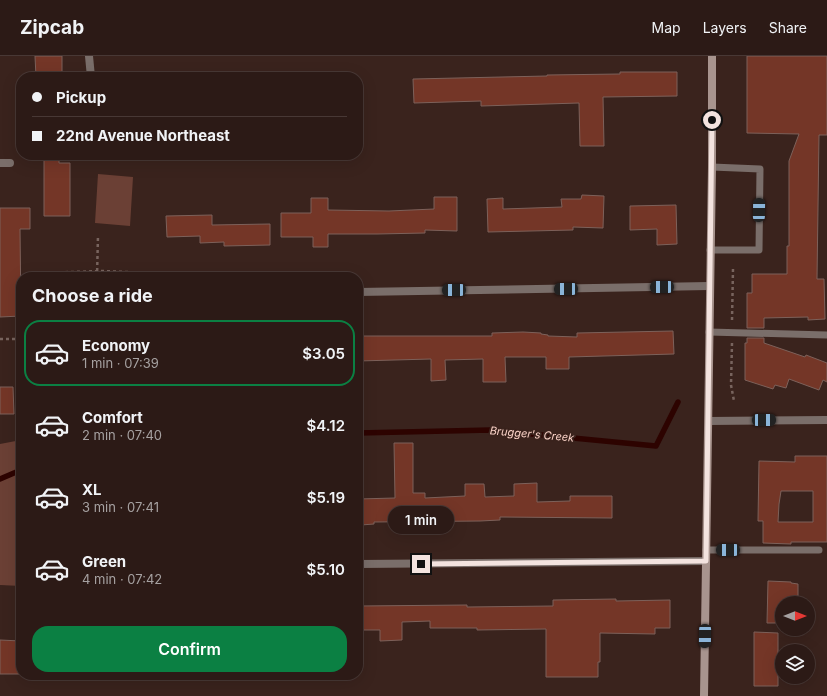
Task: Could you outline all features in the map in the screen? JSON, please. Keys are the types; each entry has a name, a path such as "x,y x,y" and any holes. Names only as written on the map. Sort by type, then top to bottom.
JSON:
{"main road":[{"path":"704,696 709,421 712,56"}],"street":[{"path":"89,56 91,72"},
{"path":"0,164 10,163"},
{"path":"363,292 710,286"},
{"path":"709,421 827,420"},
{"path":"363,564 706,561"}],"lane":[{"path":"710,250 759,250 760,169 712,167"},
{"path":"709,332 827,335"},
{"path":"706,550 819,550"}],"path":[{"path":"97,271 98,235"},
{"path":"68,272 128,272"},
{"path":"0,339 16,339"}],"shaded area":[{"path":"98,174 133,177 130,226 95,223"},
{"path":"16,441 16,586 0,585 0,444"}],"building":[{"path":"35,56 62,56 62,72 36,72"},
{"path":"747,56 827,56 827,135 819,135 817,279 824,279 825,319 808,320 808,317 764,318 764,328 747,328 747,293 752,293 752,274 787,274 787,246 789,246 789,161 799,134 747,133"},
{"path":"620,72 677,72 677,96 603,97 604,146 580,146 579,103 481,106 481,101 414,103 413,79 620,74"},
{"path":"44,160 59,160 59,163 70,163 70,216 44,216"},
{"path":"582,195 604,196 603,228 573,227 573,230 488,232 487,199 503,198 503,209 562,207 561,199 581,199"},
{"path":"434,197 457,197 457,231 425,230 425,233 328,234 328,247 313,247 313,237 281,237 281,213 311,213 311,198 328,198 328,210 389,211 434,209"},
{"path":"676,205 677,244 657,245 657,229 630,230 630,206"},
{"path":"0,208 30,208 30,229 20,229 20,272 16,272 16,316 0,317"},
{"path":"212,215 212,225 270,224 270,245 224,246 224,242 200,243 200,236 167,237 166,216"},
{"path":"673,331 674,354 569,357 569,369 546,369 546,357 505,357 506,382 483,382 483,359 445,360 446,380 431,381 431,359 363,361 364,336 492,336 492,333 523,332 541,333 548,336 577,337 577,333"},
{"path":"747,338 764,338 764,343 805,357 806,355 827,363 827,382 823,380 819,390 789,379 786,388 775,385 773,389 745,380 745,343 747,343"},
{"path":"0,387 13,387 14,414 0,414"},
{"path":"394,443 413,443 413,493 425,493 425,498 465,496 465,484 484,484 485,497 514,496 514,484 537,483 537,502 570,501 570,496 612,496 612,518 500,517 500,520 374,522 374,524 363,525 363,499 395,498"},
{"path":"795,456 827,456 827,542 791,542 791,544 763,543 763,521 758,521 759,461 795,462","holes":["781,491 813,491 813,522 778,522"]},
{"path":"768,581 791,582 798,584 798,596 775,596 775,623 767,623"},
{"path":"553,600 670,600 670,628 655,628 655,634 600,633 600,662 598,662 598,677 546,677 546,629 477,630 477,628 430,628 430,621 402,622 402,640 380,641 380,630 363,630 363,606 553,606"},
{"path":"754,632 775,633 775,636 778,636 778,644 775,644 775,684 778,684 778,686 754,686"},
{"path":"0,640 16,641 16,674 0,674"}],"waterway":[{"name":"Brugger's Creek","path":"363,433 491,430 656,446 678,402"},
{"name":"Brugger's Creek","path":"0,479 16,472"}],"route":[{"path":"421,564 706,561 712,120"}]}
